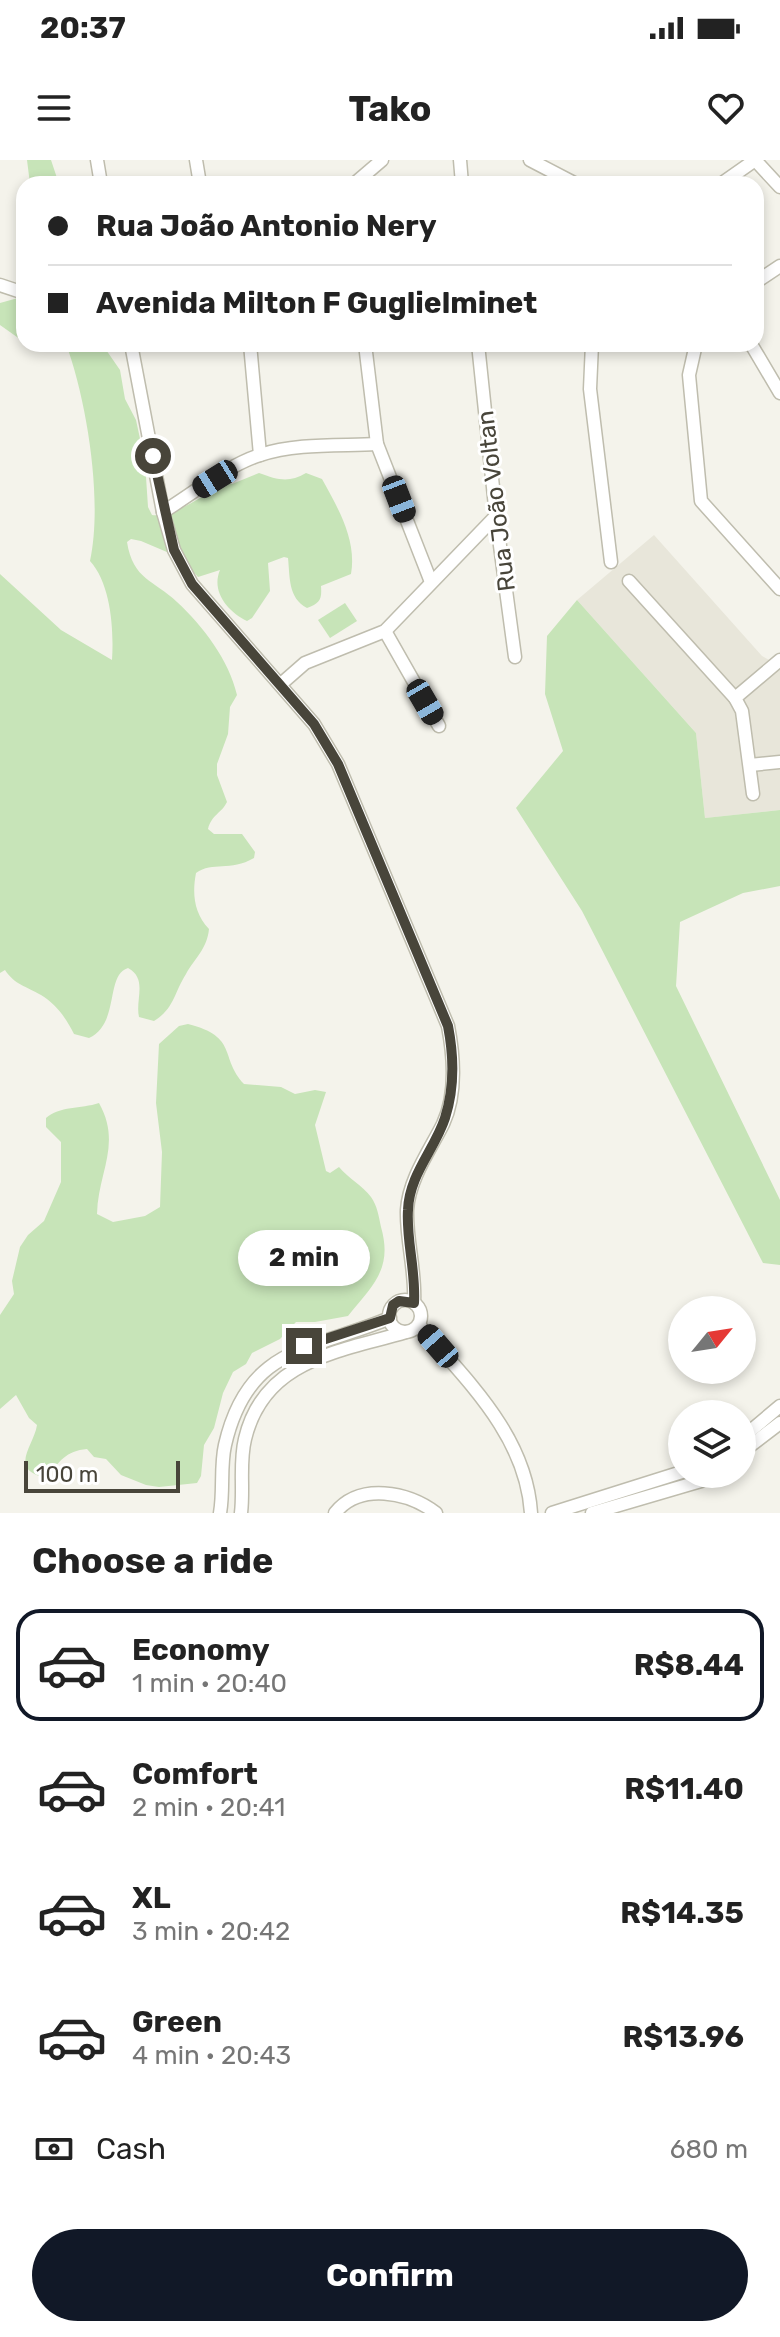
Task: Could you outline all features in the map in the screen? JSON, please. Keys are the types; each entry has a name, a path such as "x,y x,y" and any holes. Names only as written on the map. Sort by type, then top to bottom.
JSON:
{"street":[{"path":"363,176 382,160"},
{"path":"530,160 561,176"},
{"path":"732,176 755,160 780,187"},
{"path":"133,352 163,512 174,550 192,584 314,724 338,764 448,1026 454,1058 452,1091 445,1120 417,1174 407,1208 415,1281 414,1303 421,1313 419,1325"},
{"path":"251,352 260,455"},
{"path":"366,352 377,444 431,582"},
{"name":"Rua João Voltan","path":"479,352 515,657"},
{"path":"592,352 590,389 611,562"},
{"path":"694,352 689,375 701,501 780,589"},
{"path":"756,352 780,393"},
{"path":"163,512 241,463 260,455 301,448 377,444"},
{"path":"281,684 305,663 385,631 496,516"},
{"path":"629,581 735,698 742,711 753,794"},
{"path":"385,631 439,726"},
{"path":"735,698 780,660"},
{"path":"750,765 780,762"},
{"path":"406,1332 395,1328 390,1318 393,1305 399,1301 414,1303"},
{"path":"220,1513 224,1448 246,1392 264,1370 304,1346 390,1318"},
{"path":"241,1513 241,1464 246,1437 256,1411 272,1386 294,1368 320,1357 406,1332 419,1325"},
{"path":"419,1325 493,1411 510,1438 531,1513"},
{"path":"756,1426 780,1406"},
{"path":"756,1441 780,1423"},
{"path":"552,1513 668,1476"},
{"path":"592,1513 668,1487"},
{"path":"335,1513 356,1496 381,1492 411,1499 436,1513"}],"shaded area":[{"path":"654,535 762,656 780,666 780,810 705,818 696,733 577,600"}],"green space":[{"path":"27,160 51,160 56,176 29,176"},
{"path":"16,299 16,336 0,325 0,303"},
{"path":"69,352 108,352 120,370 125,399 136,420 145,462 148,507 152,515 180,509 225,482 232,484 259,473 283,479 306,473 322,479 334,501 349,537 352,561 351,574 321,586 319,600 307,608 293,593 288,558 268,563 270,591 247,621 227,606 219,593 220,570 198,577 181,558 141,541 131,539 127,542 139,572 177,602 196,622 214,644 228,669 237,695 230,707 228,734 217,764 217,775 227,802 208,829 214,834 242,834 255,852 254,858 245,862 202,869 196,873 195,903 209,929 208,936 166,1011 154,1021 139,1017 138,978 128,968 121,972 117,980 105,1022 89,1038 74,1034 60,1012 46,999 17,982 5,970 0,973 0,574 61,630 112,660 107,595 90,561 94,537 94,481"},
{"path":"577,600 696,733 705,818 780,810 780,886 743,893 680,922 676,986 780,1200 780,1265 763,1263 582,911 516,808 563,751 545,694 547,636"},
{"path":"345,603 357,621 330,638 318,620"},
{"path":"188,1024 204,1029 222,1042 244,1084 281,1087 295,1094 315,1090 326,1092 315,1125 326,1171 330,1173 339,1167 373,1200 384,1242 382,1265 373,1285 348,1316 296,1322 280,1339 252,1353 246,1364 233,1372 223,1393 214,1428 204,1445 201,1476 197,1483 159,1487 146,1485 121,1475 106,1459 94,1457 87,1449 64,1458 47,1478 35,1474 25,1463 37,1425 29,1418 16,1395 0,1409 0,1315 14,1294 12,1281 20,1247 44,1221 61,1182 61,1142 46,1127 46,1118 64,1110 99,1103 106,1118 109,1145 97,1214 113,1222 145,1216 160,1207 162,1152 156,1103 159,1044 179,1026"}],"route":[{"path":"153,456 163,512 174,550 192,584 314,724 338,764 423,961 448,1026 454,1058 452,1091 445,1120 417,1174 407,1208 415,1281 414,1303 399,1301 393,1305 390,1318 304,1346"}]}
